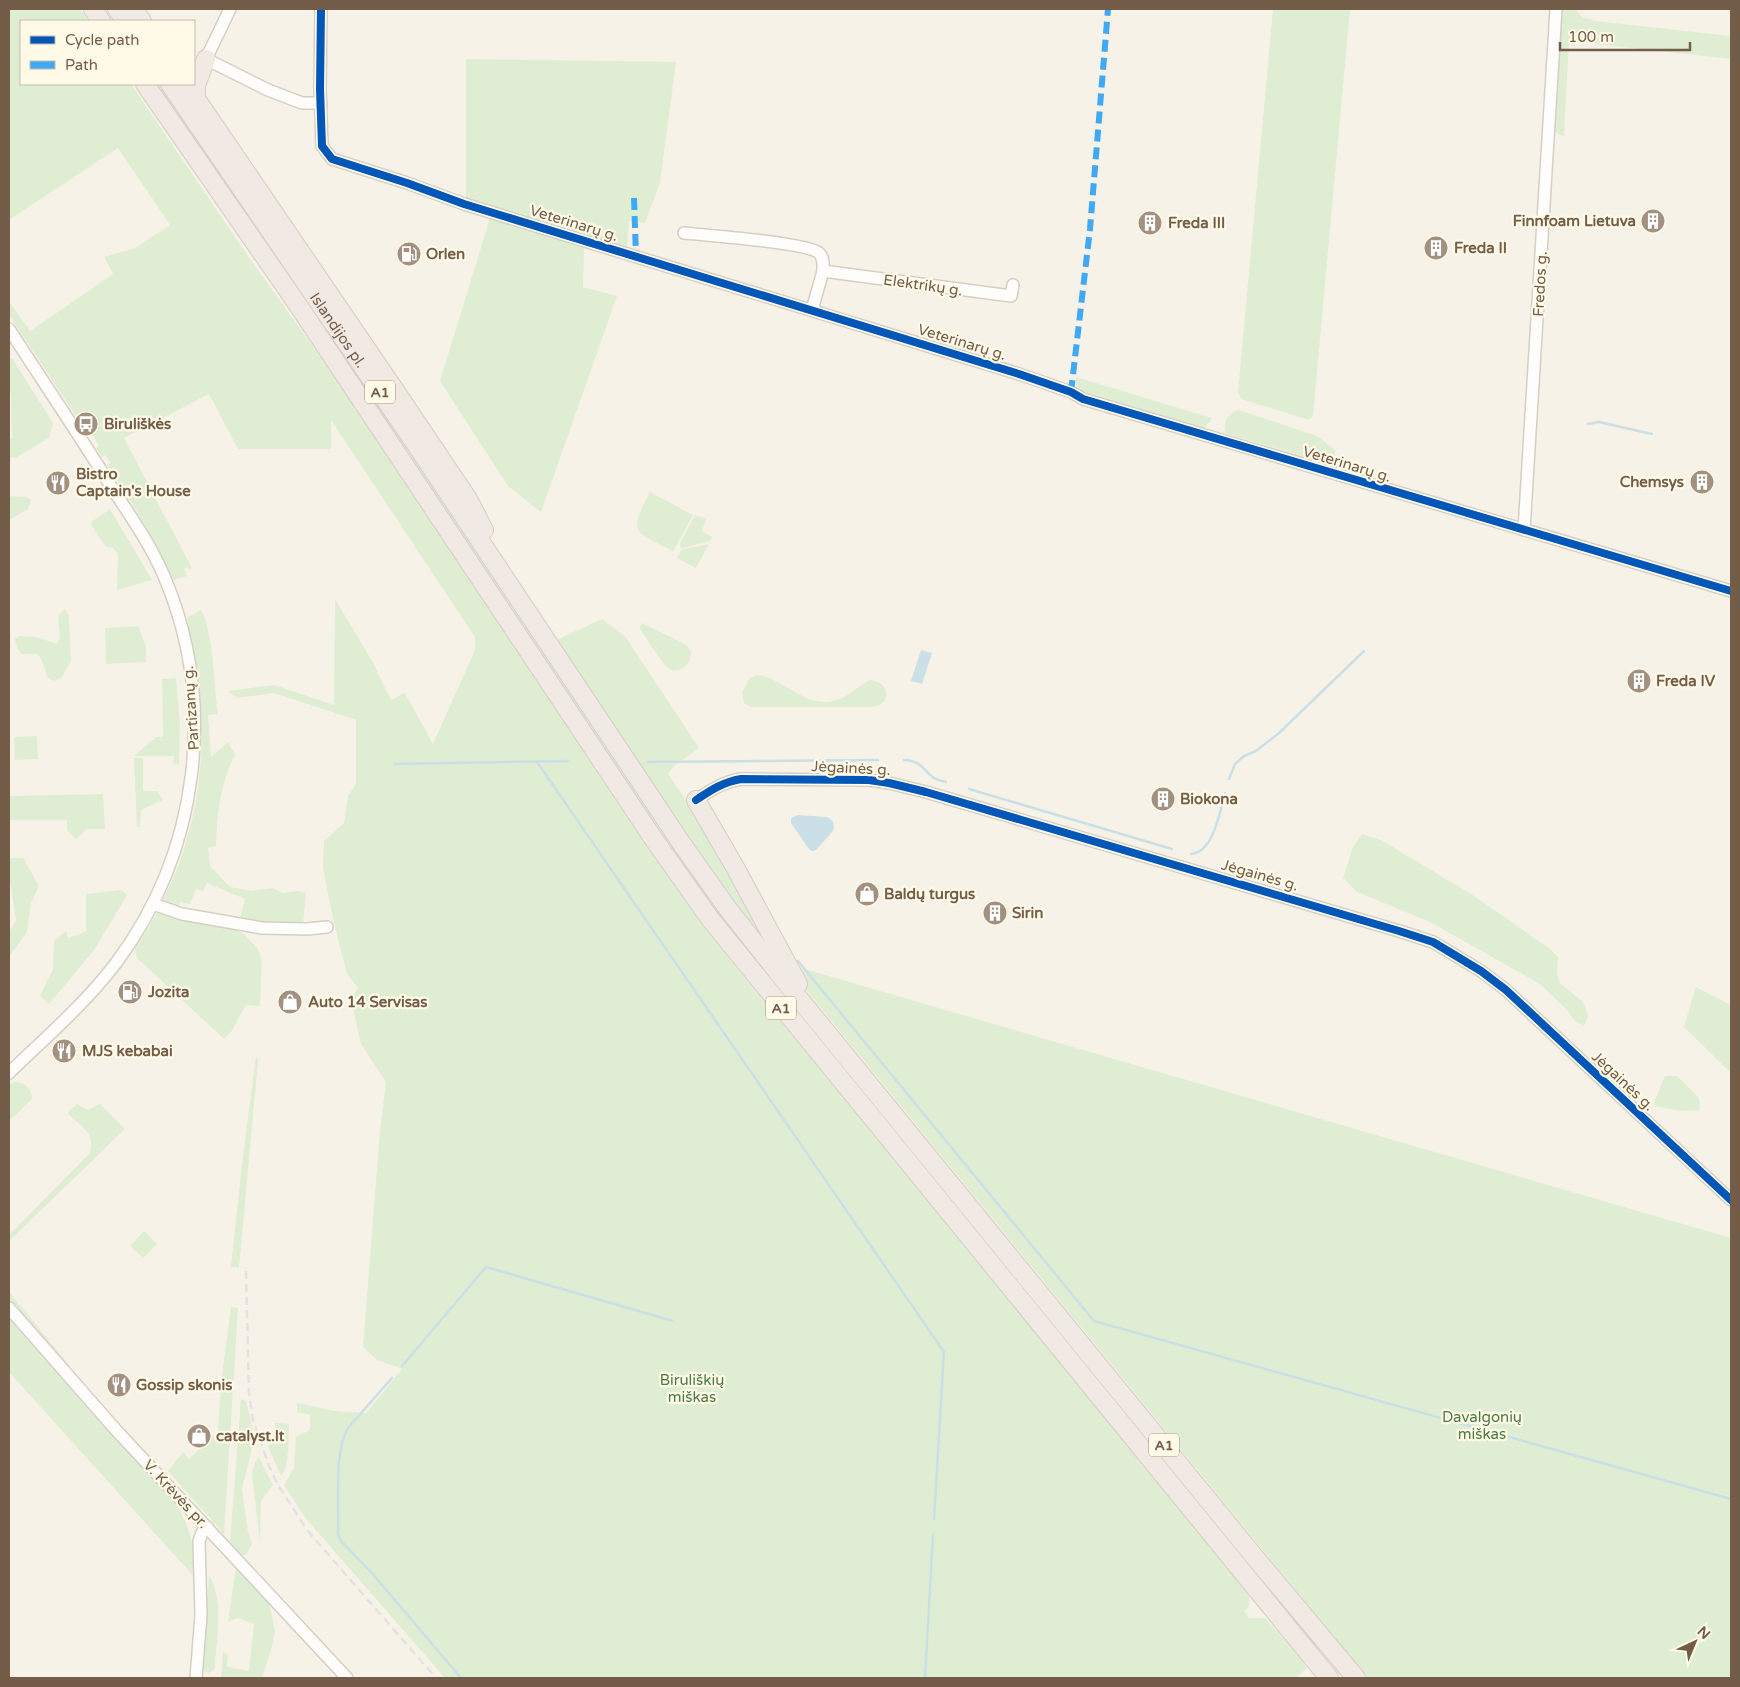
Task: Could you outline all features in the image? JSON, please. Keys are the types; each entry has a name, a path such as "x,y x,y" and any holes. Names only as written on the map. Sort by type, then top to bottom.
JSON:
{"highway":[{"path":"92,9 100,20"},
{"path":"117,9 125,20"},
{"path":"133,9 141,20"},
{"path":"196,99 200,62"},
{"name":"Islandijos pl.","path":"146,85 305,316 655,841 711,920 1329,1678"},
{"name":"Islandijos pl.","path":"171,85 409,435 536,628 682,844 728,909 817,1020"},
{"path":"187,85 468,499 536,628"},
{"path":"696,800 736,869 817,1020"},
{"name":"A1","path":"817,1020 1253,1555 1356,1678"}],"street":[{"path":"230,9 200,62 302,103 321,103"},
{"name":"Veterinarų g.","path":"321,9 322,146 332,159 464,204 1019,374 1071,392 1092,402 1731,591"},
{"name":"Fredos g.","path":"1524,530 1556,9"},
{"path":"684,233 811,248 820,254 824,262 812,310"},
{"name":"Elektrikų g.","path":"823,272 1011,296 1013,285"},
{"name":"Partizanų g.","path":"9,329 92,455 154,555 174,601 180,623 190,670 195,727 194,767 178,839 153,904 134,937 106,976 9,1074"},
{"name":"Jėgainės g.","path":"696,800 718,786 729,781 741,779 845,779 889,783 1064,832 1433,942 1481,970 1506,990 1731,1200"},
{"path":"153,904 182,914 262,928 307,929 328,927"},
{"name":"V. Krėvės pr.","path":"9,1308 76,1385 347,1678"},
{"path":"196,1678 201,1615 199,1541 207,1527"}],"green space":[{"name":"Biruliškių miškas","path":"9,9 80,9 88,20 20,20 20,85 132,85 248,256 334,376 631,822 695,914 1246,1590 1250,1600 1248,1608 1244,1611 1249,1618 1265,1618 1298,1654 1307,1668 1296,1678 445,1678 307,1520 284,1485 294,1468 296,1437 310,1430 310,1415 297,1412 297,1403 335,1411 366,1413 402,1369 377,1360 363,1347 380,1130 386,1082 361,1044 351,999 358,988 347,974 323,868 324,841 344,823 348,796 356,784 356,720 274,693 237,698 228,691 274,685 334,705 335,599 372,661 391,700 405,693 433,744 475,650 475,637 331,420 331,449 238,449 209,394 124,438 192,568 189,570 188,567 184,569 187,576 174,580 143,521 107,465 111,463 105,455 102,457 96,448 99,445 87,421 79,413 77,414 80,422 9,315 9,301 30,331 113,274 104,257 135,248 170,225 118,148 9,220"},
{"path":"1273,9 1350,9 1313,416 1309,420 1241,399 1238,392"},
{"path":"1561,9 1575,9 1582,17 1596,21 1731,36 1731,59 1569,41 1564,136 1558,134 1553,129"},
{"path":"466,59 676,62 660,183 645,223 629,221 627,247 466,199"},
{"path":"151,85 164,85 243,198 624,770 1320,1645 1314,1651 703,899"},
{"path":"490,218 584,247 583,287 617,296 541,512 508,486 440,381"},
{"path":"12,358 53,423 49,438 17,457 9,458 9,439 12,439 9,360"},
{"path":"1076,377 1212,418 1203,428 1082,391 1076,385"},
{"path":"1239,410 1319,437 1336,451 1330,464 1225,433 1227,418 1231,413"},
{"path":"650,492 693,515 673,551 642,535 638,530 639,516"},
{"path":"9,496 27,497 31,500 28,509 11,519 9,518"},
{"path":"110,509 152,580 117,590 118,554 113,548 106,547 90,523"},
{"path":"695,515 706,519 702,531 712,537 710,541 682,548 680,543"},
{"path":"709,544 696,568 677,558 681,550"},
{"path":"65,609 69,617 71,661 62,677 55,681 49,679 37,654 22,654 17,648 15,639 19,636 37,637 57,644 60,638 58,616"},
{"path":"201,610 209,632 218,714 208,715 211,757 228,742 235,755 226,776 220,799 216,846 208,848 210,866 230,887 251,891 272,888 283,893 298,891 306,893 303,924 239,922 245,899 207,883 203,891 196,889 190,904 180,902 178,909 166,907 163,901 182,855 197,796 201,739 200,710 198,682 187,622 188,617"},
{"path":"602,619 625,636 699,748 673,767 668,774 695,813 778,957 718,882 556,640"},
{"path":"642,623 687,645 691,655 686,666 680,670 671,670 666,666 640,629"},
{"path":"138,626 146,647 146,662 106,664 105,628"},
{"path":"757,675 767,677 815,701 837,700 870,680 876,681 885,688 886,697 880,705 874,707 750,707 744,703 742,692 750,678"},
{"path":"176,678 180,724 179,764 173,764 174,756 134,756 156,737 163,737 162,679"},
{"path":"37,736 38,759 15,760 14,737"},
{"path":"134,758 143,758 143,791 157,791 163,800 141,810 140,827 137,827"},
{"path":"103,794 105,829 87,829 76,839 67,830 67,820 9,820 9,796"},
{"path":"1362,834 1381,840 1471,894 1549,948 1558,957 1557,974 1560,983 1583,1002 1588,1016 1584,1026 1575,1021 1567,1010 1540,984 1430,922 1357,892 1343,878 1353,847"},
{"path":"9,858 23,858 39,886 31,903 27,932 10,955 9,932 16,920 9,874"},
{"path":"121,890 127,895 94,950 49,1004 40,996 53,969 54,941 66,931 68,938 86,931 86,894"},
{"path":"157,913 233,928 245,935 258,949 262,959 260,1006 246,1005 231,1032 224,1039 137,958 135,949"},
{"name":"Davalgonių miškas","path":"793,969 808,970 1731,1238 1731,1678 1367,1678 807,991"},
{"path":"1696,987 1731,1005 1731,1073 1684,1027"},
{"path":"256,1055 258,1061 239,1268 231,1267"},
{"path":"1665,1076 1677,1076 1699,1098 1700,1110 1676,1110 1653,1105"},
{"path":"14,1082 27,1086 31,1092 32,1099 9,1121 9,1085"},
{"path":"77,1104 88,1110 100,1104 125,1129 9,1241 9,1235 90,1153 91,1140 89,1135 68,1114"},
{"path":"144,1231 157,1244 143,1258 130,1246"},
{"path":"9,1292 70,1366 65,1365 9,1300"},
{"path":"231,1307 238,1308 224,1534 168,1471 183,1452 189,1459 218,1432 221,1383"},
{"path":"9,1314 176,1503 192,1540 198,1581 9,1372"},
{"path":"241,1399 246,1401 255,1437 242,1489 248,1532 252,1544 246,1555 242,1555 230,1542"},
{"path":"275,1423 289,1424 286,1466 281,1476 268,1447 275,1433"},
{"path":"259,1457 273,1485 261,1501 260,1542 252,1474 255,1462"},
{"path":"236,1567 269,1603 275,1631 262,1678 221,1678 223,1652 228,1655 227,1667 249,1671 254,1624 238,1618 228,1622"},
{"path":"209,1575 217,1597 218,1621 215,1668 209,1673 203,1670"}],"water":[{"path":"921,650 932,653 922,684 911,681"},
{"path":"798,815 827,817 833,821 833,831 816,850 812,851 809,849 791,823 791,818"}],"waterway":[{"path":"1588,424 1599,422 1652,434"},
{"path":"1229,779 1235,764 1279,733 1364,651"},
{"path":"648,762 878,760"},
{"path":"904,760 915,762 934,778 946,782"},
{"path":"395,764 569,761"},
{"path":"537,762 944,1352 934,1519"},
{"path":"969,789 1172,849"},
{"path":"1191,854 1199,852 1211,839 1225,793"},
{"path":"798,961 1094,1321 1731,1499"},
{"path":"402,1366 486,1267 673,1321"},
{"path":"392,1378 348,1428 344,1438 339,1464 338,1534 341,1541 371,1572 461,1678"},
{"path":"925,1678 933,1534"}],"railway":[{"path":"246,1271 249,1393 253,1420 269,1466 278,1485 307,1530 436,1678"}],"marked path":[{"path":"1071,392 1090,229 1108,9"},
{"path":"634,198 636,256"}],"cycle path":[{"path":"321,9 320,89 322,146 332,159 464,204 1019,374 1071,392 1083,399 1731,591"},
{"path":"696,800 723,784 741,779 869,780 889,783 926,792 1433,942 1481,971 1506,990 1731,1200"}],"place":[{"name":"Finnfoam Lietuva","path":"1653,221"},
{"name":"Freda III","path":"1150,223"},
{"name":"Freda II","path":"1436,248"},
{"name":"Orlen","path":"409,254"},
{"name":"Biruliškės","path":"86,424"},
{"name":"Chemsys","path":"1702,482"},
{"name":"Bistro Captain's House","path":"58,483"},
{"name":"Freda IV","path":"1639,681"},
{"name":"Biokona","path":"1163,799"},
{"name":"Baldų turgus","path":"867,894"},
{"name":"Sirin","path":"995,913"},
{"name":"Jozita","path":"130,992"},
{"name":"Auto 14 Servisas","path":"290,1002"},
{"name":"MJS kebabai","path":"64,1051"},
{"name":"Gossip skonis","path":"119,1385"},
{"name":"catalyst.lt","path":"199,1436"}]}
